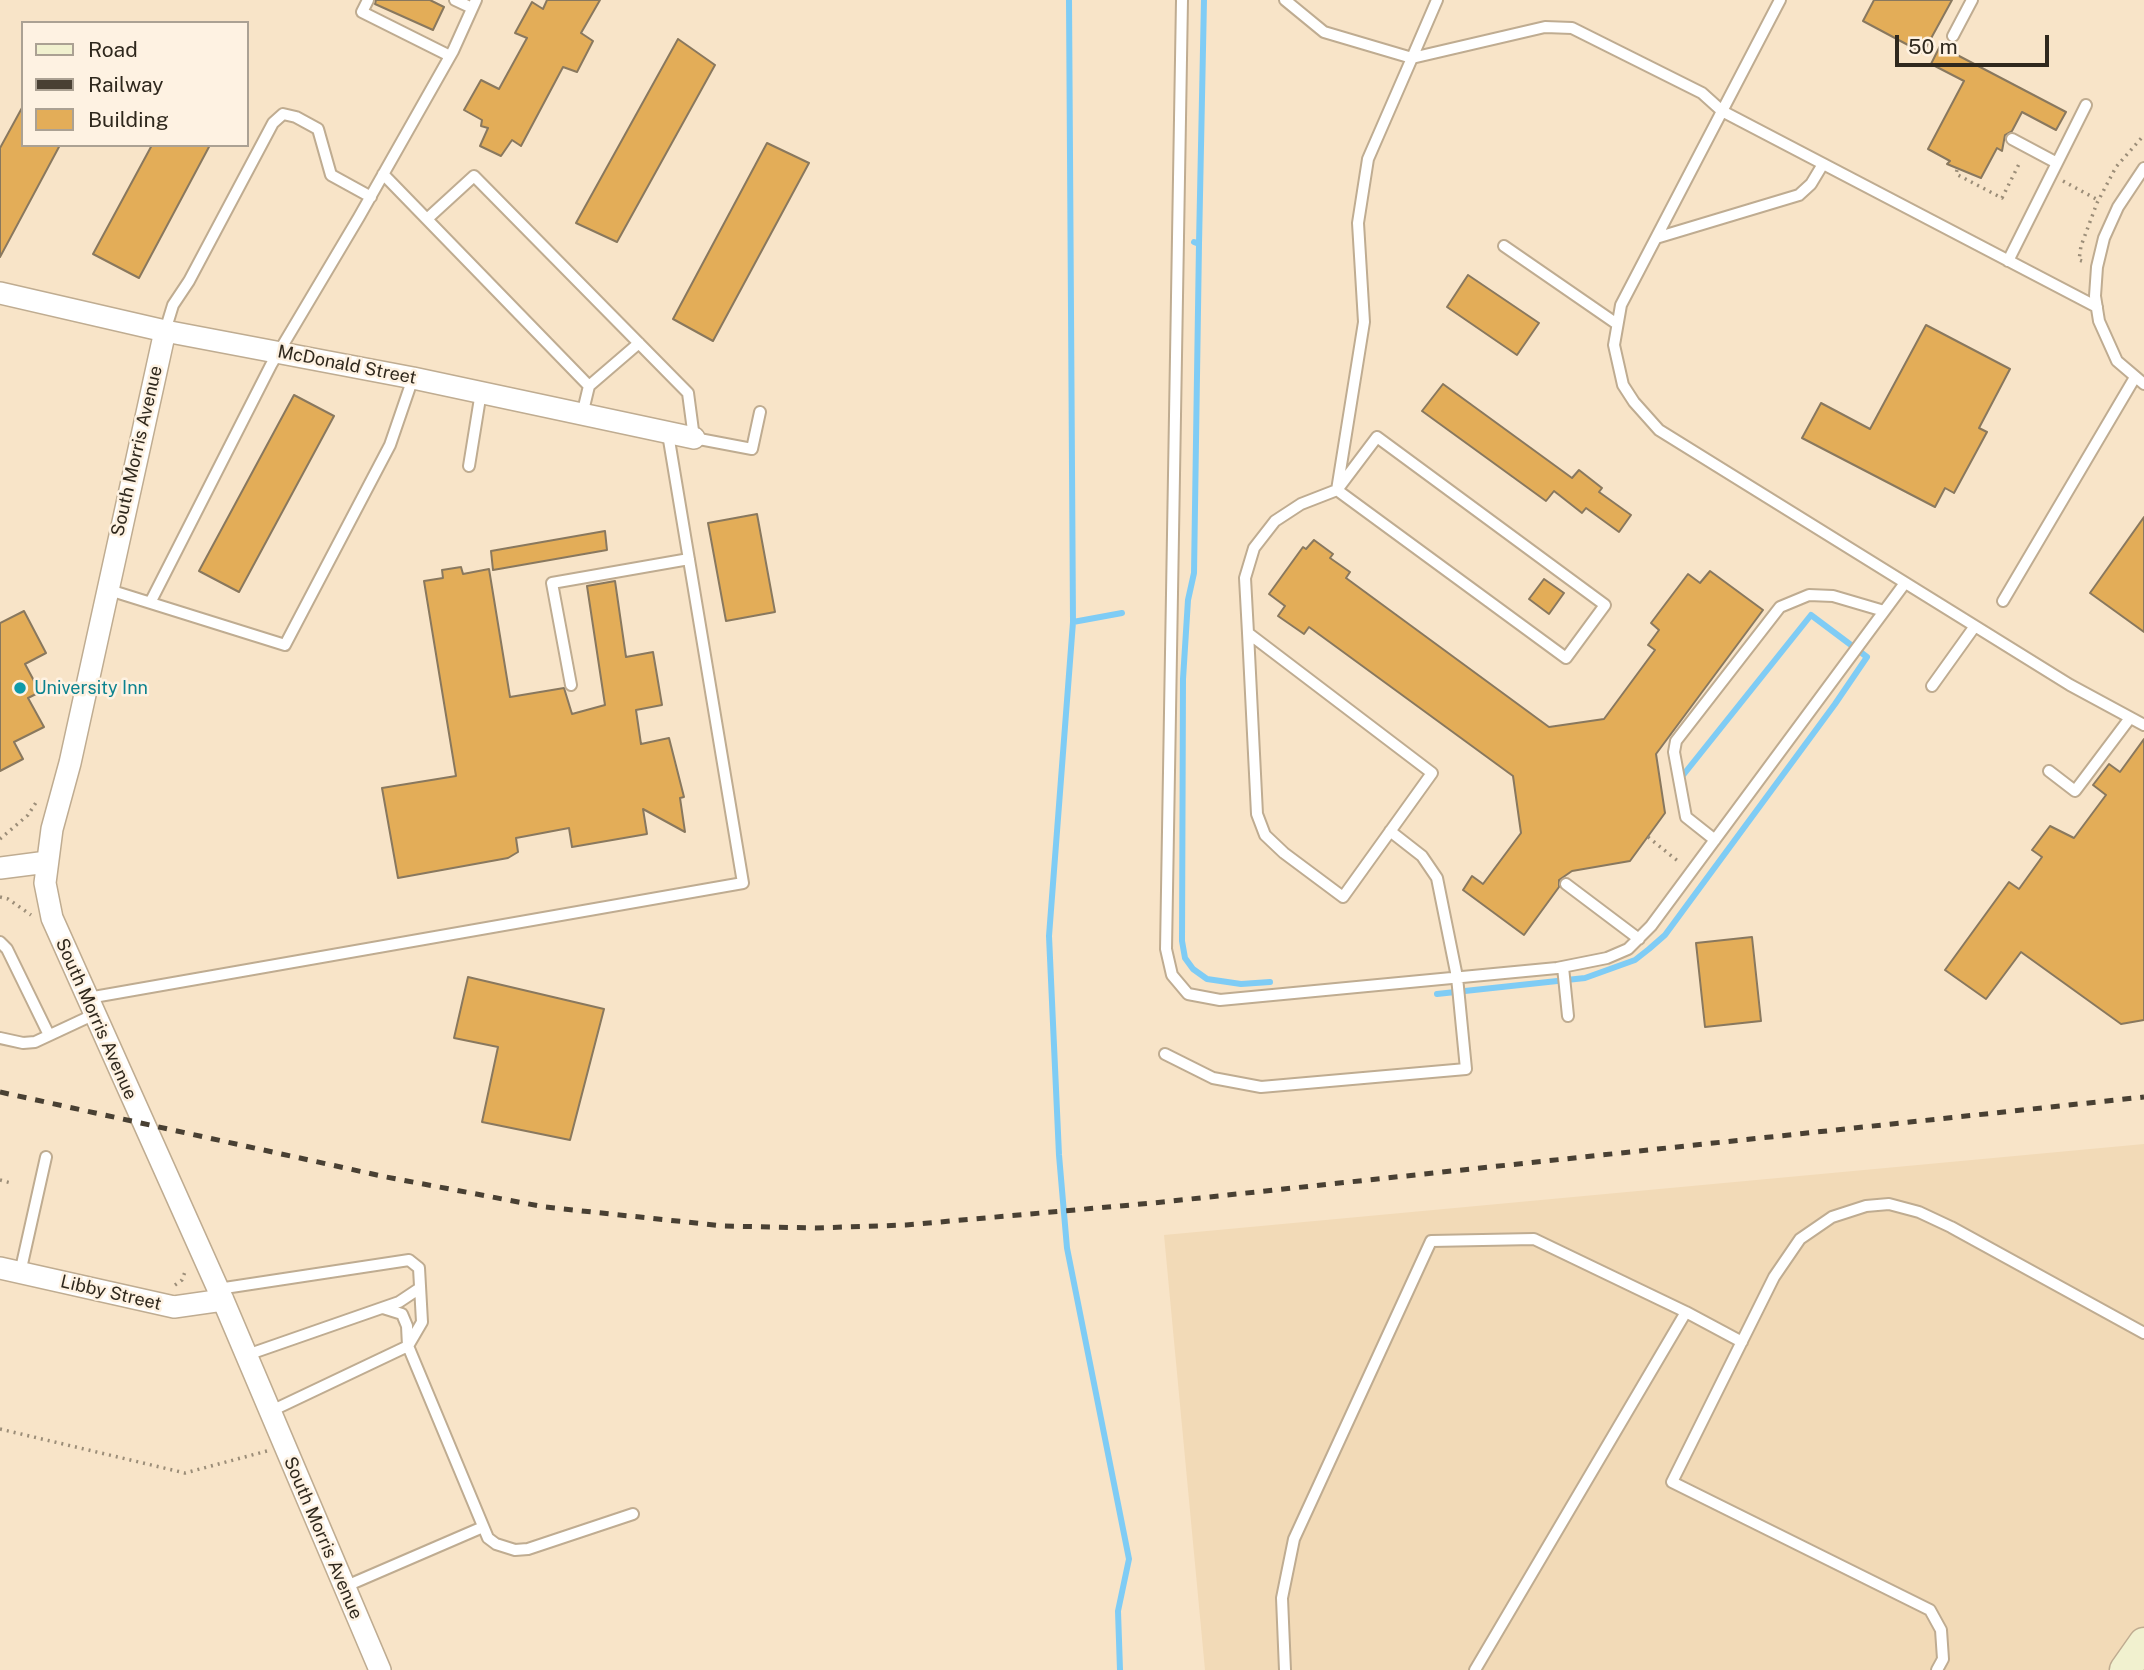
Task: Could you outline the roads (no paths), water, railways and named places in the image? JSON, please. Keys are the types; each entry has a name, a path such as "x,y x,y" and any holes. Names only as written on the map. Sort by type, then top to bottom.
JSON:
{"main road":[{"path":"2125,1670 2144,1643"}],"street":[{"name":"McDonald Street","path":"0,293 165,331 413,377 694,438"},
{"name":"South Morris Avenue","path":"165,331 47,862 46,883 52,918 203,1256 380,1670"},
{"path":"0,868 47,862"},
{"name":"Libby Street","path":"10,1271 174,1307 220,1295"}],"lane":[{"path":"368,0 362,12 450,56"},
{"path":"151,601 279,351 450,56 474,4 455,0"},
{"path":"1182,0 1167,963 1178,985 1188,994 1220,1000 1563,967 1607,958 1628,949 1639,939 1691,872 1905,583"},
{"path":"1285,0 1324,32 1412,58 1545,27 1572,28 1702,93 1722,111 2097,307"},
{"path":"1337,490 1364,322 1358,223 1367,159 1437,0"},
{"path":"1780,0 1621,305 1614,345 1623,385 1659,430 2070,685 2144,725"},
{"path":"1953,36 1972,0"},
{"path":"2008,261 2086,105"},
{"path":"165,331 173,305 189,281 273,123 283,114 296,117 318,130 331,175 370,197"},
{"path":"2012,139 2057,163"},
{"path":"1656,238 1799,195 1811,184 1823,164"},
{"path":"2003,601 2139,381 2117,361 2105,338 2097,307 2097,267 2104,237 2118,207 2144,168"},
{"path":"383,174 589,386"},
{"path":"427,219 474,176 688,393 694,438 752,449 760,412"},
{"path":"1504,246 1617,324"},
{"path":"582,415 589,386 639,343"},
{"path":"106,589 285,645 390,445 413,377"},
{"path":"469,466 481,392"},
{"path":"0,1038 23,1043 48,1035 91,1006 743,883 668,434"},
{"path":"1248,633 1432,773 1343,897 1284,853 1265,835 1257,814 1245,578 1254,548 1275,521 1301,504 1337,490 1377,437 1605,605 1566,658 1337,490"},
{"path":"571,685 552,583 689,559"},
{"path":"1715,840 1686,817 1674,752 1676,741 1780,607 1809,594 1833,596 1884,611"},
{"path":"1932,686 1975,626"},
{"path":"2049,771 2075,791 2130,718"},
{"path":"1165,1055 1213,1078 1261,1087 1466,1069 1457,977 1437,878 1422,856 1390,831"},
{"path":"1566,884 1639,939"},
{"path":"0,942 7,949 48,1035"},
{"path":"1563,967 1568,1017"},
{"path":"10,1271 46,1157"},
{"path":"1937,1670 1942,1659 1941,1630 1930,1609 1672,1482 1774,1277 1800,1239 1832,1217 1866,1206 1889,1204 1919,1212 1951,1227 2144,1333"},
{"path":"1285,1670 1282,1598 1294,1539 1431,1241 1534,1239 1742,1342"},
{"path":"220,1295 409,1260 419,1268 422,1322 408,1346 269,1412"},
{"path":"244,1356 383,1308 408,1298 420,1288"},
{"path":"383,1308 402,1314 407,1326 408,1346 483,1527 496,1544 515,1550 528,1549 633,1514"},
{"path":"1475,1670 1686,1312"},
{"path":"344,1587 483,1527"}],"waterway":[{"path":"1069,0 1073,622 1049,936 1059,1155 1067,1248 1129,1559 1118,1611 1120,1670"},
{"path":"1194,242 1199,244 1204,0"},
{"path":"1199,244 1194,573 1188,600 1183,679 1182,941 1185,958 1193,969 1207,979 1241,984 1270,982"},
{"path":"1073,622 1122,613"},
{"path":"1437,994 1585,978 1635,960 1665,935 1867,657 1811,615 1680,779"}],"railway":[{"path":"0,1092 386,1177 545,1207 724,1226 815,1228 906,1225 1153,1203 2144,1097"}],"place":[{"name":"University Inn","path":"20,688"}]}
